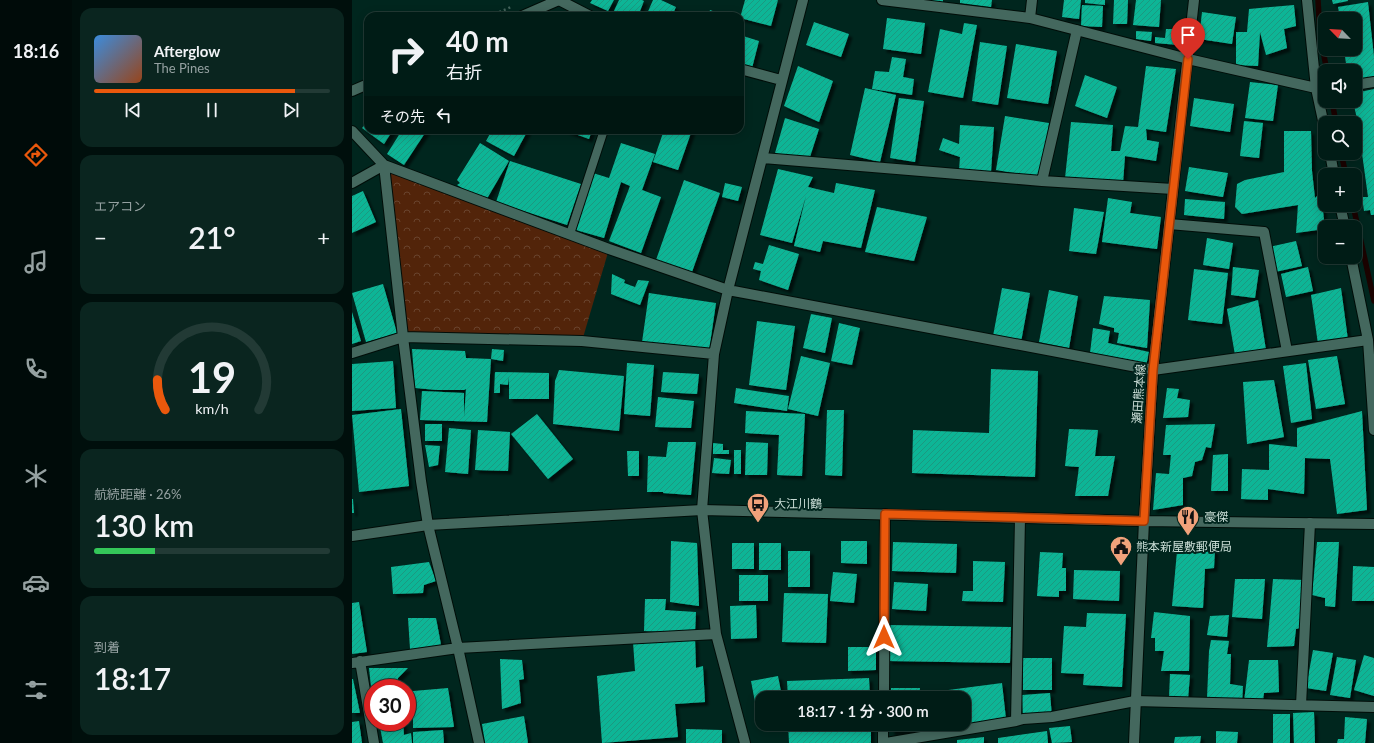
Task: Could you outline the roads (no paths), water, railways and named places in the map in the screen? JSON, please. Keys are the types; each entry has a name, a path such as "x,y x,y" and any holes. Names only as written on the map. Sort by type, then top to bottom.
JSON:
{"street":[{"path":"531,12 559,0 582,12"},
{"path":"745,743 716,634 702,510 714,354 728,290 763,158 781,80 803,0"},
{"path":"886,0 1030,18 1188,59 1318,88"},
{"path":"1030,18 1032,0"},
{"name":"瀬田熊本線","path":"1134,743 1144,521 1153,370 1194,0"},
{"path":"1307,0 1318,74"},
{"path":"1042,181 1076,30"},
{"path":"744,70 781,80"},
{"path":"1362,84 1374,82"},
{"path":"352,91 364,86"},
{"path":"352,131 384,165 570,234 728,290 1153,370 1368,340"},
{"path":"763,158 1042,181 1173,189"},
{"path":"352,183 384,165"},
{"path":"384,165 420,481 428,525 479,743"},
{"path":"1169,224 1264,232 1287,351"},
{"path":"1352,264 1368,340 1374,430"},
{"path":"352,353 403,337 582,341 714,354"},
{"path":"352,536 428,525 702,510 1144,521 1374,524"},
{"path":"884,691 885,514"},
{"path":"1016,721 1020,518"},
{"path":"1301,705 1310,523"},
{"path":"374,743 356,662 458,648 716,634"},
{"path":"884,731 885,743 1023,719 1052,717 1135,701 1374,707"}],"lane":[{"path":"570,234 603,134"}],"waterway":[{"path":"1318,0 1320,36 1326,64"},
{"path":"1333,108 1335,116"},
{"path":"1343,160 1344,168"},
{"path":"1355,212 1374,301"}],"place":[{"name":"大江川鶴","path":"758,524"},
{"name":"豪傑","path":"1188,536"},
{"name":"熊本新屋敷郵便局","path":"1121,566"}]}
